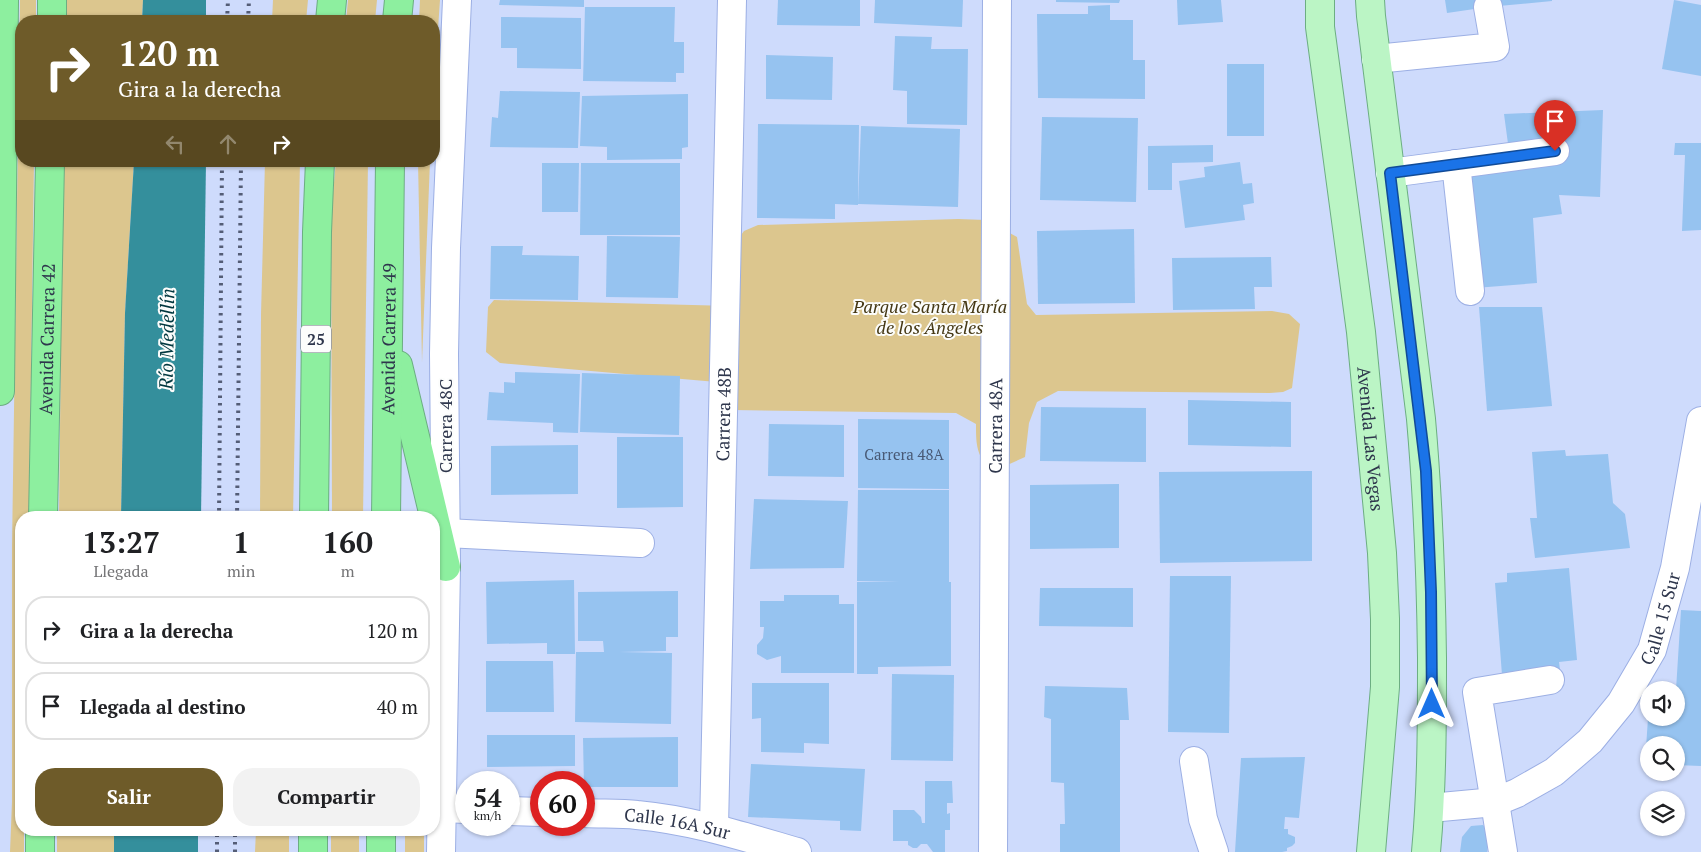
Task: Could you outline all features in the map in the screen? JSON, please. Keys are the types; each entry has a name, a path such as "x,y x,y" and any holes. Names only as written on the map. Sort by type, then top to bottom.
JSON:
{"highway":[{"path":"0,391 4,0"},
{"path":"52,0 52,15"},
{"path":"331,15 332,0"},
{"path":"398,15 399,0"},
{"name":"Avenida Carrera 42","path":"43,511 50,167"},
{"name":"25","path":"314,511 317,232 320,167"},
{"name":"Avenida Carrera 49","path":"386,511 390,167"},
{"path":"388,323 433,511"},
{"path":"440,543 446,568"},
{"path":"40,836 40,852"},
{"path":"313,836 313,852"},
{"path":"381,836 381,852"}],"main road":[{"name":"Avenida Las Vegas","path":"1312,0 1320,27"},
{"name":"Avenida Las Vegas","path":"1320,0 1320,27 1361,332 1382,554 1385,619 1385,687 1371,852"},
{"path":"1371,5 1426,471 1431,592 1432,704 1430,808 1426,852"},
{"path":"1385,687 1394,814 1390,852"}],"street":[{"name":"Carrera 48C","path":"441,852 454,809 446,568 444,354 446,248 457,0"},
{"name":"Carrera 48B","path":"714,828 732,0"},
{"name":"Carrera 48A","path":"993,852 997,0"},
{"path":"1376,59 1495,47 1488,6"},
{"path":"1390,173 1555,151"},
{"path":"1456,164 1470,291"},
{"name":"Calle 15 Sur","path":"1430,808 1495,802 1517,793 1554,772 1590,740 1621,703 1652,650 1675,568 1701,422"},
{"path":"446,533 640,543"},
{"path":"1503,852 1477,692 1550,680"},
{"path":"1194,762 1203,819 1214,852"},
{"name":"Calle 16A Sur","path":"595,813 637,815 714,828 797,852"}],"green space":[{"path":"20,0 36,0 36,15 20,15"},
{"path":"62,0 143,0 142,15 62,15"},
{"path":"273,0 308,0 307,15 272,15"},
{"path":"348,0 377,0 376,15 347,15"},
{"path":"420,0 440,0 439,15 419,15"},
{"path":"18,167 34,167 29,511 15,511 15,836 24,836 24,852 10,852 12,802 12,547"},
{"path":"63,167 134,167 125,313 121,511 59,511"},
{"path":"265,167 300,167 293,511 260,511 261,315"},
{"path":"335,167 368,167 363,511 332,511 331,215"},
{"path":"418,167 430,167 422,362"},
{"name":"Parque Santa María de los Ángeles","path":"958,219 986,220 1017,237 1027,304 1036,315 1272,311 1289,314 1300,324 1292,388 1283,392 1270,393 1058,391 1037,402 1029,423 1025,457 1005,466 988,468 977,447 976,424 956,413 733,410 728,383 500,363 486,352 488,307 494,300 731,306 736,242 744,231 758,225"},
{"path":"57,836 114,836 114,852 57,852"},
{"path":"256,836 289,836 289,852 255,852"},
{"path":"331,836 359,836 359,852 331,852"},
{"path":"405,836 424,836 424,852 405,852"}],"water":[{"path":"143,0 206,0 206,15 142,15"},
{"name":"Río Medellín","path":"134,167 206,167 201,511 121,511 125,313"},
{"path":"114,836 198,836 198,852 114,852"}],"building":[{"path":"500,0 584,0 584,7 499,5"},
{"path":"778,0 860,0 860,26 777,25"},
{"path":"875,0 963,0 962,27 874,23"},
{"path":"1056,0 1120,0 1119,3 1056,2"},
{"path":"1177,0 1221,0 1223,22 1178,25"},
{"path":"1445,0 1552,0 1552,1 1447,13"},
{"path":"1674,0 1701,5 1701,76 1662,69"},
{"path":"1110,5 1110,20 1133,20 1133,60 1145,60 1145,99 1038,98 1037,14 1088,14 1088,6"},
{"path":"585,7 675,7 674,42 684,42 684,73 676,73 676,82 583,81"},
{"path":"501,17 581,18 581,69 517,68 517,48 501,48"},
{"path":"895,36 932,37 931,49 968,49 967,125 907,124 907,91 893,90"},
{"path":"766,55 833,57 832,100 766,99"},
{"path":"1227,64 1264,64 1264,136 1227,136"},
{"path":"500,91 580,92 578,148 490,147 492,117 498,118"},
{"path":"688,94 688,147 682,148 682,159 607,160 607,147 580,146 582,96"},
{"path":"1603,110 1600,197 1559,195 1562,214 1533,218 1537,283 1475,288 1469,170 1511,166 1504,114"},
{"path":"1042,117 1138,118 1136,202 1040,200"},
{"path":"758,124 859,125 858,205 835,204 835,219 757,218"},
{"path":"861,126 960,129 958,207 858,204"},
{"path":"1675,143 1701,143 1701,230 1682,231 1685,155 1674,155"},
{"path":"1213,145 1213,162 1172,163 1172,190 1148,190 1148,146"},
{"path":"1240,162 1243,184 1252,183 1254,203 1243,205 1245,220 1185,228 1179,181 1205,177 1204,167"},
{"path":"542,163 579,163 578,212 542,212"},
{"path":"581,163 680,163 680,235 580,235"},
{"path":"1134,229 1135,303 1038,304 1037,231"},
{"path":"607,236 680,237 678,298 606,297"},
{"path":"491,246 523,246 522,255 579,256 578,300 490,299"},
{"path":"1271,257 1272,287 1254,287 1255,309 1173,310 1172,258"},
{"path":"1479,307 1542,307 1552,406 1487,411"},
{"path":"515,372 580,374 578,433 553,432 553,423 487,420 489,392 504,393 504,382 515,383"},
{"path":"582,373 680,376 679,435 580,432"},
{"path":"1188,400 1291,402 1291,447 1188,445"},
{"path":"1041,407 1146,408 1146,462 1040,461"},
{"path":"858,419 949,420 949,489 858,488"},
{"path":"769,424 844,425 844,477 768,476"},
{"path":"617,437 683,437 683,507 617,508"},
{"path":"578,445 578,494 491,495 491,446"},
{"path":"1565,450 1566,456 1608,454 1613,503 1625,514 1630,548 1535,558 1530,518 1537,518 1532,452"},
{"path":"1312,471 1312,561 1160,563 1159,472"},
{"path":"1119,484 1119,548 1030,549 1030,485"},
{"path":"858,490 949,490 951,666 878,667 878,674 857,674 857,582 899,582 857,581"},
{"path":"754,499 848,501 844,568 750,569"},
{"path":"1569,568 1577,660 1559,662 1560,670 1502,675 1495,583 1507,582 1507,573"},
{"path":"1170,576 1231,576 1229,733 1168,732"},
{"path":"574,580 575,654 547,654 547,643 487,644 486,582"},
{"path":"1040,588 1133,588 1133,627 1039,626"},
{"path":"678,591 678,637 666,637 666,651 619,652 672,653 671,724 575,722 576,652 604,652 603,641 578,641 578,592"},
{"path":"784,595 839,595 839,604 854,604 854,673 781,673 781,656 767,660 757,654 757,645 763,638 764,627 760,627 760,601 784,601"},
{"path":"1681,610 1701,611 1701,766 1685,765 1685,736 1647,736 1647,726 1685,726 1685,681 1677,681"},
{"path":"486,661 553,661 554,712 486,712"},
{"path":"892,674 954,675 953,761 891,760"},
{"path":"752,683 829,683 829,744 804,743 804,753 761,752 761,718 752,719"},
{"path":"1045,686 1127,688 1129,720 1120,720 1120,852 1060,852 1060,824 1065,824 1064,783 1051,782 1051,719 1044,717"},
{"path":"487,735 575,735 575,766 487,767"},
{"path":"678,737 678,787 595,787 595,771 584,771 583,738"},
{"path":"1305,757 1299,818 1285,817 1284,829 1288,829 1288,834 1295,837 1295,843 1287,848 1287,851 1282,852 1235,852 1241,758"},
{"path":"751,764 865,769 861,831 840,830 840,821 748,817"},
{"path":"925,781 952,781 953,803 947,803 947,814 950,813 950,830 945,830 945,852 933,852 927,844 921,844 917,848 913,848 908,845 908,841 893,841 893,810 914,810 921,817 922,823 925,823"},
{"path":"1483,825 1489,832 1487,852 1460,852 1462,837 1471,826"}],"railway":[{"path":"227,15 228,0"},
{"path":"248,15 249,0"},
{"path":"219,511 222,167"},
{"path":"237,511 241,167"},
{"path":"217,836 217,852"},
{"path":"235,836 235,852"}],"route":[{"path":"1432,704 1431,592 1426,471 1390,173 1555,151"}]}
